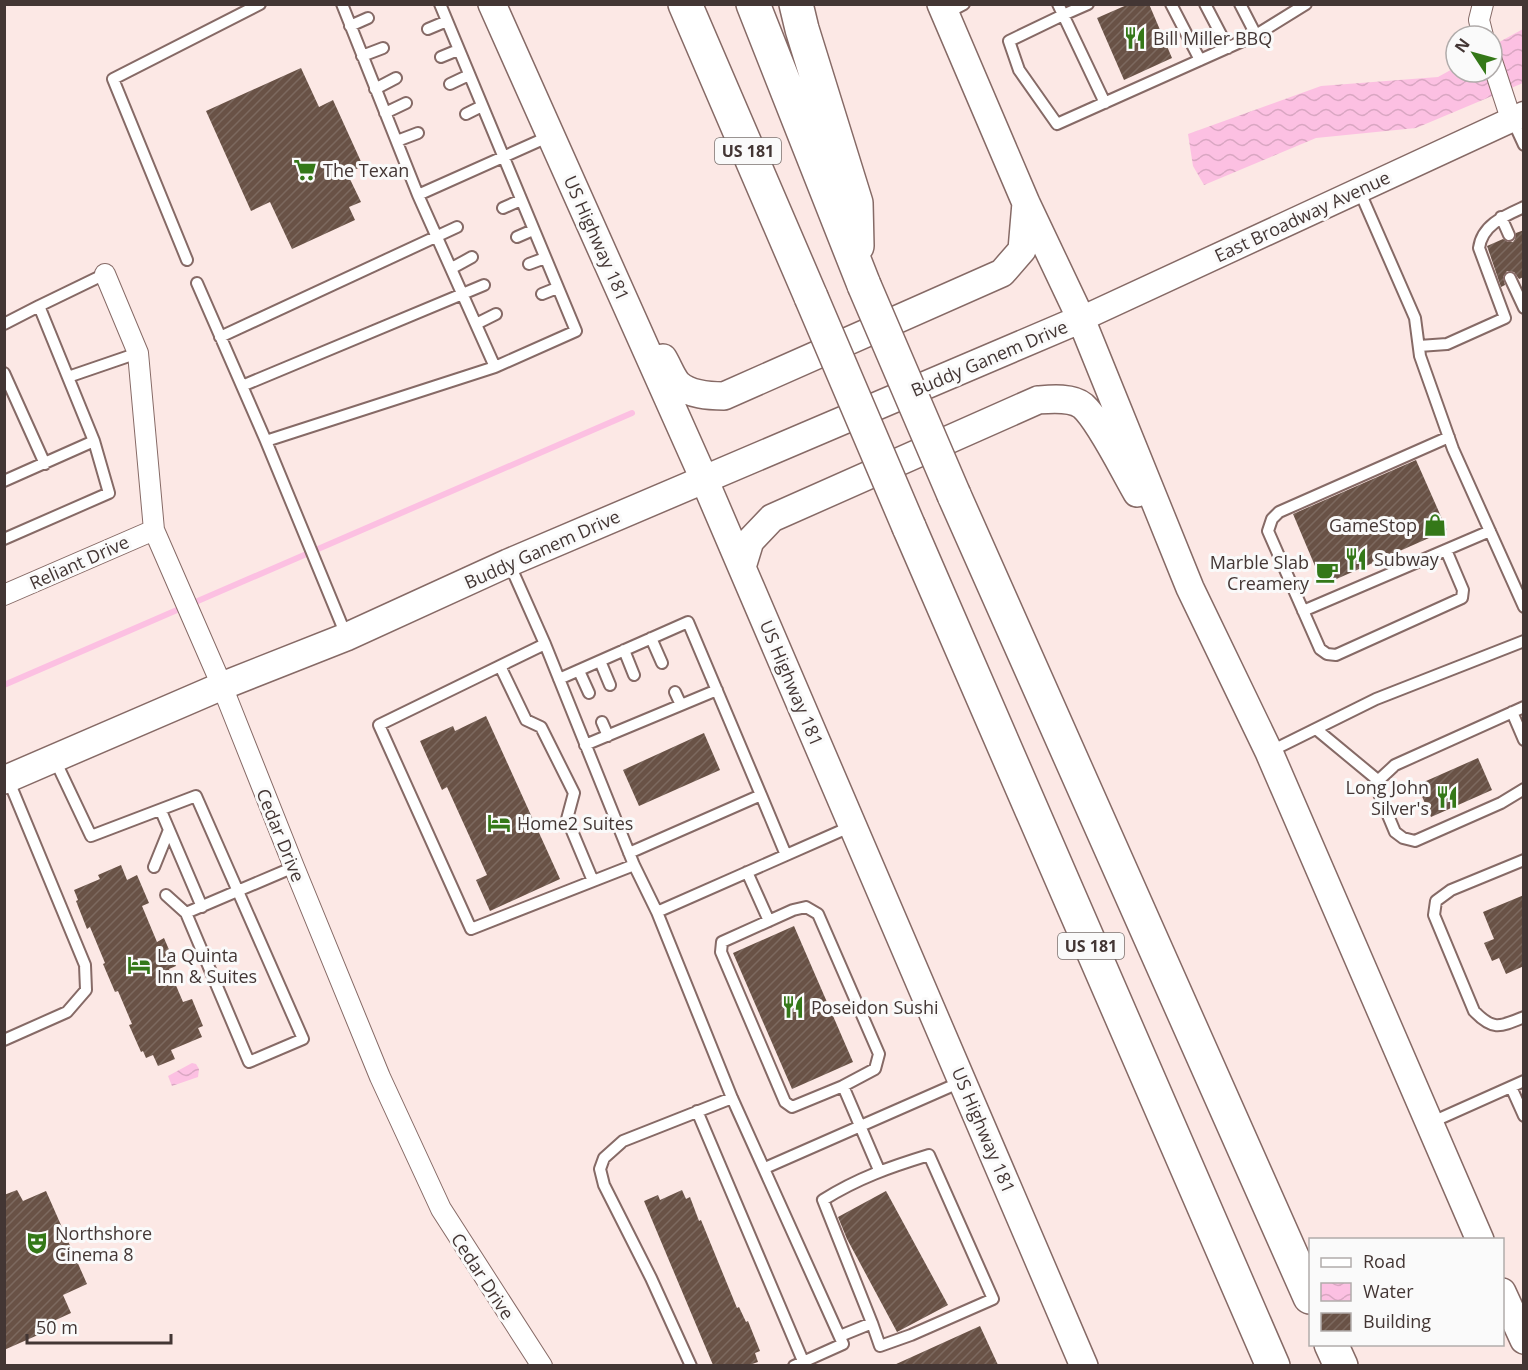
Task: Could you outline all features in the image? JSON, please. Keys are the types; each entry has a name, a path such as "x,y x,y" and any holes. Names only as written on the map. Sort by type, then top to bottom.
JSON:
{"highway":[{"name":"US 181","path":"685,4 909,527 1274,1365"},
{"name":"US 181","path":"753,4 861,277 954,495 1309,1293"},
{"path":"796,4 801,29 856,203 861,277"},
{"path":"1252,1318 1257,1365"},
{"path":"1332,1346 1341,1365"}],"main road":[{"name":"US Highway 181","path":"492,4 704,479 1084,1365"},
{"path":"950,8 1026,203 1081,319 1191,588 1269,752 1480,1238"},
{"path":"610,270 678,384 701,394 724,396 1002,273 1022,250 1026,203"},
{"name":"Buddy Ganem Drive","path":"6,780 1081,319"},
{"path":"742,567 750,541 772,518 1038,400 1056,398 1082,405 1100,428 1191,588"},
{"path":"1504,1294 1524,1340"}],"street":[{"path":"1500,84 1503,94 1517,116"},
{"name":"East Broadway Avenue","path":"1081,319 1517,116"},
{"name":"Cedar Drive","path":"105,274 138,353 154,530 222,686 380,1077 441,1209 542,1365"},
{"name":"Reliant Drive","path":"4,595 154,530"}],"lane":[{"path":"188,261 113,79 260,4"},
{"path":"342,4 418,195 495,367"},
{"path":"266,441 495,367 576,331 440,4"},
{"path":"1088,4 1060,10 1008,41 1019,70 1057,124 1256,35 1305,4"},
{"path":"1171,4 1200,60"},
{"path":"1205,4 1228,48"},
{"path":"1240,4 1256,35"},
{"path":"1060,10 1105,103"},
{"path":"350,26 368,18"},
{"path":"428,29 447,21"},
{"path":"362,57 383,48"},
{"path":"441,57 458,50"},
{"path":"450,84 469,75"},
{"path":"375,89 396,78"},
{"path":"385,113 406,103"},
{"path":"465,114 482,106"},
{"path":"1517,116 1524,145"},
{"path":"397,141 418,133"},
{"path":"418,195 551,136"},
{"path":"1359,189 1415,318 1420,356 1449,437 1524,607"},
{"path":"503,208 521,200"},
{"path":"1505,318 1479,248 1480,237 1501,217 1521,208 1524,220"},
{"path":"1501,217 1509,235"},
{"path":"220,338 457,227"},
{"path":"1489,228 1494,241"},
{"path":"517,237 533,230"},
{"path":"452,268 472,257"},
{"path":"529,264 545,258"},
{"path":"4,324 105,274"},
{"path":"1419,346 1447,344 1524,309 1510,278"},
{"path":"197,283 266,441 346,636"},
{"path":"242,386 484,285"},
{"path":"542,294 557,288"},
{"path":"4,539 109,493 94,441 39,306"},
{"path":"476,324 496,314"},
{"path":"68,377 138,353"},
{"path":"4,373 45,464"},
{"path":"1446,550 1462,590 1462,598 1336,655 1327,654 1320,649 1268,531 1272,519 1279,512 1449,437"},
{"path":"4,481 94,441"},
{"path":"1303,611 1490,531"},
{"path":"508,563 545,644 629,853 657,912 732,1098 843,1344 799,1363 697,1111"},
{"path":"559,679 688,622 786,855"},
{"path":"651,638 662,663"},
{"path":"1269,752 1376,699 1524,641"},
{"path":"545,644 379,725 471,929 634,865"},
{"path":"624,650 634,675"},
{"path":"600,661 610,684"},
{"path":"500,666 526,720 540,727 574,793 567,819 593,881"},
{"path":"579,671 589,693"},
{"path":"585,745 717,690"},
{"path":"675,692 681,705"},
{"path":"648,706 652,717"},
{"path":"1524,707 1395,765 1381,778 1377,789 1395,832 1403,838 1415,841 1501,803 1524,789"},
{"path":"1512,712 1524,740"},
{"path":"623,716 628,727"},
{"path":"602,722 608,736"},
{"path":"1316,729 1380,782"},
{"path":"55,759 91,836 196,796 303,1039 249,1062 186,913 166,896"},
{"path":"4,1040 67,1012 86,990 85,964 6,780"},
{"path":"629,853 761,795"},
{"path":"160,811 202,907"},
{"path":"657,912 853,825"},
{"path":"154,867 169,831"},
{"path":"1524,860 1451,890 1436,901 1434,915 1474,1011 1486,1024 1502,1027 1524,1017"},
{"path":"186,913 294,867"},
{"path":"747,873 769,921"},
{"path":"807,907 818,914 879,1054 875,1069 843,1086 792,1107 785,1102 721,952 722,942 793,910 807,907"},
{"path":"765,1168 963,1081"},
{"path":"1430,1123 1524,1081"},
{"path":"843,1086 879,1170"},
{"path":"1511,1087 1524,1116"},
{"path":"691,1365 651,1278 604,1185 600,1169 604,1158 623,1141 732,1098"},
{"path":"929,1155 993,1299 880,1346 872,1323 823,1200 846,1185 879,1170 929,1155"},
{"path":"840,1336 872,1323"}],"water":[{"path":"1523,29 1523,83 1416,128 1316,138 1204,185 1193,166 1188,134 1321,86 1438,77 1444,74 1444,84 1504,84 1504,39"},
{"path":"192,1063 196,1064 199,1069 198,1077 172,1086 168,1076"}],"building":[{"name":"Bill Miller BBQ","path":"1129,4 1149,4 1172,58 1124,80 1097,18"},
{"path":"301,68 319,107 333,100 363,166 347,173 361,202 349,207 355,220 292,249 270,202 251,211 206,111"},
{"path":"1524,230 1524,277 1519,279 1514,272 1507,271 1503,277 1505,285 1501,287 1487,246 1503,239 1513,242 1516,233"},
{"path":"1416,460 1447,530 1323,585 1293,514"},
{"name":"Home2 Suites","path":"486,716 560,879 490,911 476,880 487,875 447,787 442,790 420,741 453,726 455,731"},
{"path":"704,733 720,770 639,806 623,770"},
{"path":"1478,758 1492,790 1431,817 1417,785"},
{"name":"La Quinta Inn & Suites","path":"121,865 127,880 137,875 149,903 142,906 157,942 164,938 176,966 169,969 183,1002 192,999 203,1026 198,1028 202,1037 171,1050 175,1059 158,1066 153,1055 146,1058 143,1051 141,1052 118,991 115,992 90,927 87,929 76,901 78,900 74,890 100,879 98,875"},
{"path":"1524,895 1524,966 1506,974 1499,958 1492,961 1484,943 1494,939 1483,912"},
{"name":"Poseidon Sushi","path":"794,926 853,1062 792,1089 733,953"},
{"name":"Northshore Cinema 8","path":"17,1190 23,1201 46,1191 87,1284 63,1295 71,1313 47,1324 47,1331 4,1350 4,1195"},
{"path":"682,1190 686,1199 690,1197 737,1308 739,1307 746,1322 748,1321 760,1351 755,1353 758,1362 749,1365 713,1365 644,1201 658,1195 660,1200"},
{"path":"886,1191 948,1305 897,1332 847,1239 838,1217"},
{"path":"980,1326 998,1365 894,1365"}],"waterway":[{"path":"4,685 632,413"}],"place":[{"name":"Bill Miller BBQ","path":"1135,38"},
{"name":"The Texan","path":"305,170"},
{"name":"GameStop","path":"1435,525"},
{"name":"Subway","path":"1356,559"},
{"name":"Marble Slab Creamery","path":"1327,572"},
{"name":"Long John Silver's","path":"1447,797"},
{"name":"Home2 Suites","path":"499,823"},
{"name":"La Quinta Inn & Suites","path":"139,965"},
{"name":"Poseidon Sushi","path":"793,1007"},
{"name":"Northshore Cinema 8","path":"37,1243"}]}
